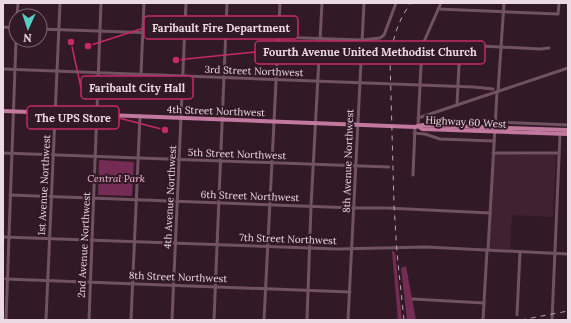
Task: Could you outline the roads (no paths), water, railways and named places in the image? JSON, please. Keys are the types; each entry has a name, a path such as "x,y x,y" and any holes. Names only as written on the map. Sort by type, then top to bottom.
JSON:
{"main road":[{"name":"4th Street Northwest","path":"3,111 416,126"},
{"name":"Highway 60 West","path":"416,126 422,129 495,127 560,132 568,134"},
{"name":"Highway 60 West","path":"560,132 568,130"}],"street":[{"name":"1st Avenue Northwest","path":"46,320 60,3"},
{"name":"2nd Avenue Northwest","path":"89,320 101,3"},
{"path":"141,74 144,3"},
{"name":"4th Avenue Northwest","path":"172,320 186,3"},
{"path":"214,320 227,3"},
{"path":"264,320 280,3"},
{"path":"307,320 311,206 322,3"},
{"name":"8th Avenue Northwest","path":"348,320 364,3"},
{"path":"48,29 362,40 380,38 384,35 396,3"},
{"path":"412,175 414,133 418,118 423,43 440,3"},
{"path":"483,320 504,3"},
{"path":"438,8 558,14 558,3"},
{"path":"361,50 366,42 372,39"},
{"path":"423,43 540,49 549,48"},
{"path":"457,105 460,45"},
{"path":"6,320 6,279 16,48"},
{"path":"418,118 568,68"},
{"name":"3rd Street Northwest","path":"3,69 458,86 493,89"},
{"path":"130,320 140,116"},
{"path":"552,320 561,124"},
{"path":"495,127 568,125"},
{"path":"414,133 425,134 440,139 494,141"},
{"name":"5th Street Northwest","path":"3,153 389,167"},
{"path":"493,153 559,153"},
{"name":"6th Street Northwest","path":"10,195 490,213"},
{"name":"7th Street Northwest","path":"3,237 310,248 352,249 414,247 568,254"},
{"path":"517,315 520,252"},
{"name":"8th Street Northwest","path":"6,279 350,292"},
{"path":"413,299 484,303"}],"railway":[{"path":"404,320 394,205 390,59 397,30 406,9 411,3"},
{"path":"521,320 568,311"}],"place":[{"name":"Faribault City Hall","path":"71,42"},
{"name":"Faribault Fire Department","path":"88,46"},
{"name":"Fourth Avenue United Methodist Church","path":"176,60"},
{"name":"The UPS Store","path":"165,130"}],"park label":[{"name":"Central Park","path":"116,178"}]}
